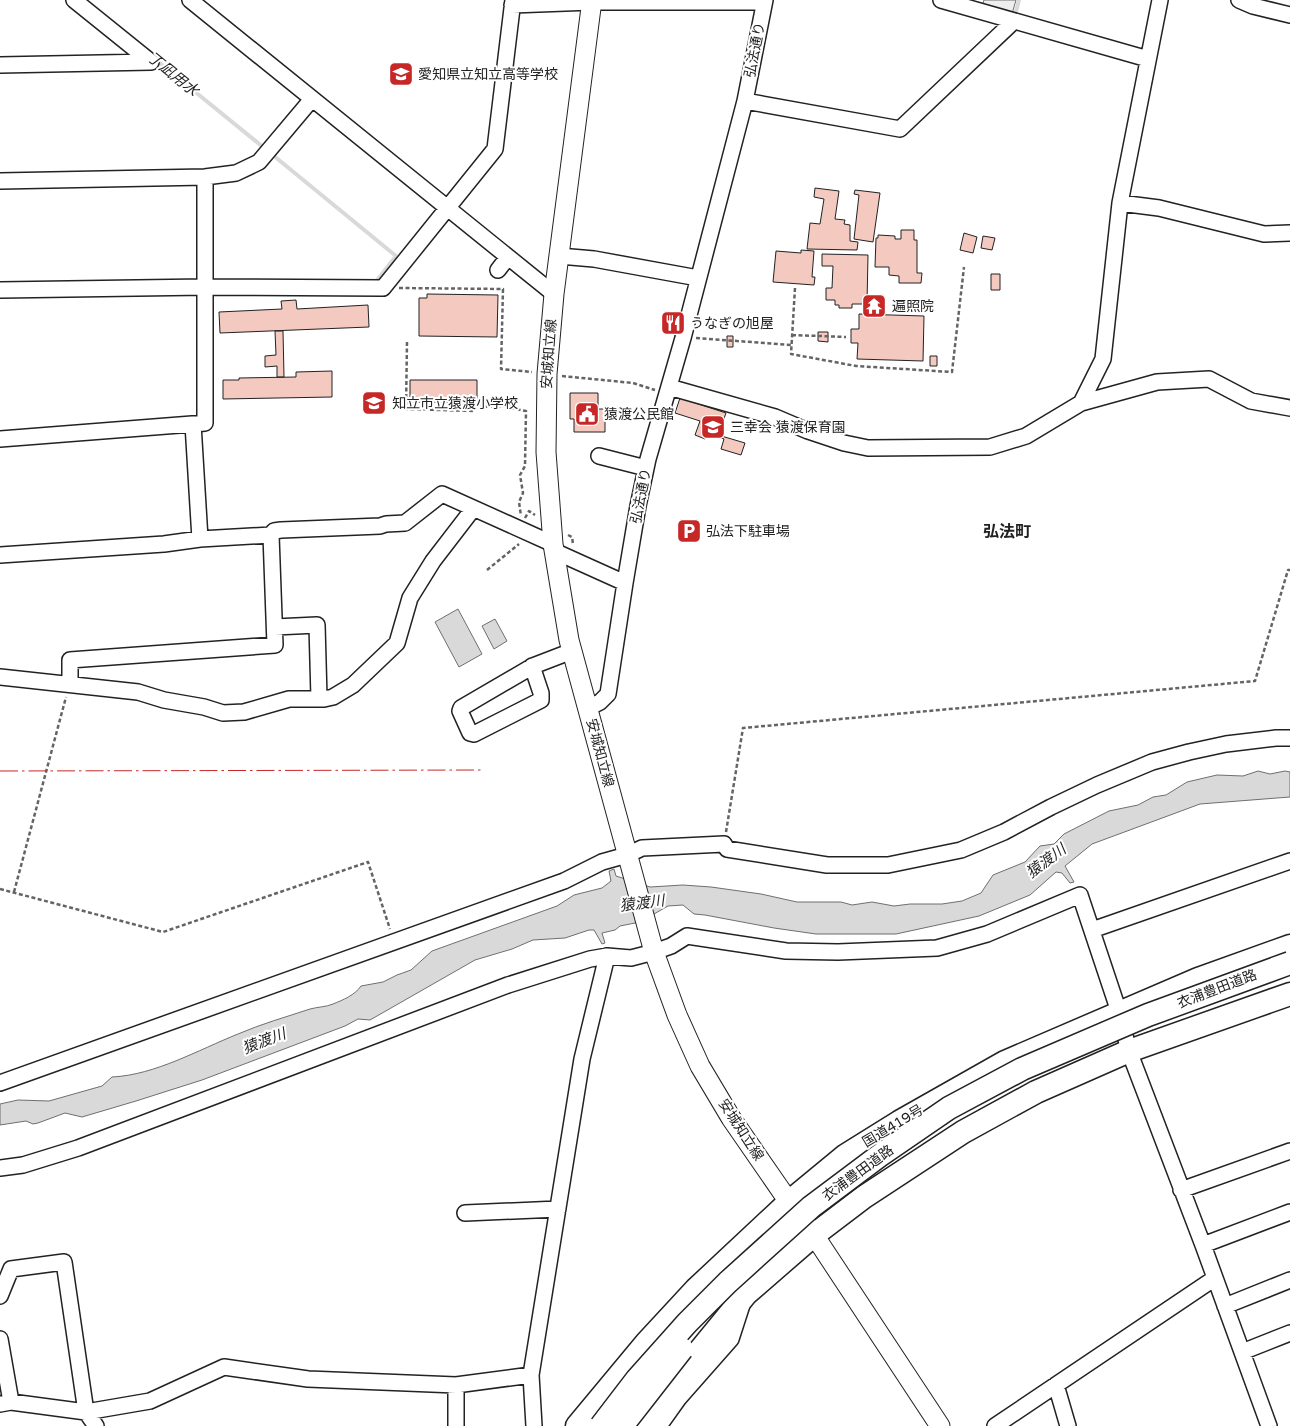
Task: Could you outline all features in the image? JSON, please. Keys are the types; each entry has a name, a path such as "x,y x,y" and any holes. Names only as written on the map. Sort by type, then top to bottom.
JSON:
{"highway":[{"name":"国道419号","path":"577,1426 646,1342 696,1289 789,1202 846,1155 899,1122 1005,1062 1198,979 1290,946"},
{"name":"衣浦豊田道路","path":"601,1426 637,1379 687,1322 728,1282 812,1207 880,1156 942,1114 1022,1069 1148,1015 1255,974 1290,963"},
{"name":"衣浦豊田道路","path":"622,1426 678,1354 726,1300 827,1209 923,1140 1041,1073 1135,1031 1290,975"},
{"path":"643,1426 696,1355 746,1294 814,1236 864,1197 963,1132 1036,1092 1129,1051 1290,994"}],"main road":[{"name":"安城知立線","path":"592,1 554,294 546,374 546,452 553,548 572,651 652,948 677,1015 700,1066 731,1118 814,1236 940,1426"}],"street":[{"path":"0,65 151,62 74,0"},
{"path":"190,0 554,294"},
{"path":"941,0 1148,59"},
{"path":"1081,403 1103,359 1120,203 1160,0"},
{"path":"1239,0 1253,6 1290,15"},
{"path":"0,290 205,287 383,288 495,149 513,3 764,1"},
{"name":"弘法通り","path":"588,708 600,702 608,694 625,583 643,514 646,468 683,338 745,101 764,1"},
{"path":"745,101 900,129 1013,22"},
{"path":"0,181 205,178 236,173 259,162 312,99"},
{"path":"0,439 205,423 205,178"},
{"path":"1120,203 1159,208 1264,234 1290,233"},
{"path":"559,256 594,259 698,278"},
{"path":"498,270 508,257"},
{"path":"668,390 775,417 808,431 844,443 868,448 990,447 1026,436 1081,403 1157,382 1209,379 1251,401 1290,408"},
{"path":"192,424 200,539"},
{"path":"599,456 646,468"},
{"path":"0,555 271,535 274,531 281,530 380,526 405,523 442,494 625,583"},
{"path":"0,677 138,692 164,700 204,707 223,713 244,712 290,699 324,699 343,691 397,643 410,598 433,561 473,508"},
{"path":"70,684 70,660 275,645 271,535"},
{"path":"275,627 317,625 319,698"},
{"path":"532,666 541,693 541,700 496,724 474,734 470,733 460,711 461,708 532,666 572,651"},
{"path":"0,1083 564,881 602,862 629,859 642,848 724,844 727,849 827,864 888,865 961,850 1004,832 1097,785 1152,762 1226,744 1290,738"},
{"path":"1092,930 1290,861"},
{"path":"0,1168 23,1165 78,1148 508,985 590,959 607,956 631,958 652,948 671,946 687,936 786,951 838,952 937,948 987,934 1080,895 1129,1051 1269,1426"},
{"path":"534,1426 531,1375 582,1059 607,956"},
{"path":"1181,1190 1290,1150"},
{"path":"465,1213 558,1209"},
{"path":"1203,1245 1290,1212"},
{"path":"1,1292 11,1269 64,1262 86,1412 96,1426"},
{"path":"995,1426 1214,1278"},
{"path":"1225,1306 1290,1280"},
{"path":"659,1426 679,1398 731,1339 746,1294"},
{"path":"1242,1352 1290,1333"},
{"path":"0,1338 6,1403 86,1412 150,1401 224,1367 308,1379 456,1385 531,1375"},
{"path":"456,1385 456,1426"},
{"path":"1056,1385 1068,1426"}],"path":[{"path":"795,288 791,354 856,366 952,372 964,266"},
{"path":"383,288 503,289 501,369 633,383 668,390"},
{"path":"792,335 846,337"},
{"path":"683,338 791,345"},
{"path":"407,342 406,409 474,410 475,407 500,406 526,411 525,466 520,475 524,493 519,502 522,522"},
{"path":"724,844 743,728 1255,681 1288,570 1290,570"},
{"path":"14,893 70,684"},
{"path":"0,890 163,932 368,862 395,942"}],"shaded area":[{"path":"984,0 1016,0 1012,14 982,6"}],"water":[{"path":"458,609 482,654 459,667 435,622"},
{"path":"495,619 507,641 494,649 482,626"},
{"name":"猿渡川","path":"1258,771 1270,774 1290,772 1290,797 1200,804 1092,844 1065,866 1074,882 1070,883 1062,873 1056,872 1030,895 979,916 896,934 816,934 694,914 683,905 668,906 640,922 620,926 615,930 602,933 605,943 602,944 594,930 589,930 565,938 533,940 512,949 475,960 370,1020 358,1019 345,1026 202,1080 82,1117 65,1113 33,1124 26,1121 0,1125 0,1104 18,1100 49,1101 102,1086 112,1077 144,1072 160,1067 256,1027 310,1009 333,1004 352,995 361,986 383,982 411,970 432,951 557,906 574,895 602,888 611,881 609,871 614,869 616,876 650,887 683,885 711,887 761,894 797,902 841,902 852,905 872,902 894,906 942,904 962,901 981,893 993,875 1025,862 1040,846 1054,844 1064,834 1109,811 1138,805 1153,797 1166,795 1187,782 1217,775 1243,776"}],"building":[{"path":"815,188 839,191 835,219 845,220 844,224 850,225 850,241 858,242 857,250 807,249 810,223 820,224 824,199 814,197"},
{"path":"855,190 880,193 873,242 854,239 859,195 854,194"},
{"path":"901,230 914,230 914,240 917,240 917,273 922,273 921,283 899,283 899,276 889,275 889,267 875,267 876,238 878,238 878,235 895,236 895,239 901,239"},
{"path":"964,233 977,237 973,253 960,250"},
{"path":"983,236 995,238 992,250 981,248"},
{"path":"801,250 814,251 812,277 815,277 814,285 773,282 776,251 801,253"},
{"path":"822,254 868,255 867,304 852,304 852,308 839,308 839,305 835,305 835,300 826,300 826,288 832,288 833,266 822,266"},
{"path":"991,274 1000,274 1000,290 991,290"},
{"path":"427,294 498,295 497,337 419,336 419,298 427,298"},
{"path":"296,300 297,309 368,305 369,327 220,333 219,312 282,309 281,301"},
{"path":"859,314 924,316 923,361 857,359 858,343 851,343 851,329 859,329"},
{"path":"275,331 283,331 284,377 277,377 277,366 265,367 265,356 276,355"},
{"path":"818,332 828,332 828,342 818,341"},
{"path":"727,336 733,336 733,347 727,347"},
{"path":"930,356 937,356 937,366 930,366"},
{"path":"332,371 332,397 223,399 223,380 296,377 296,372"},
{"path":"410,380 477,380 477,402 410,402"},
{"name":"猿渡公民館","path":"570,393 598,393 598,409 605,409 605,432 574,432 574,419 570,419"},
{"path":"680,398 726,413 718,435 745,443 741,455 721,449 724,439 707,433 705,439 695,435 700,421 675,413"}],"waterway":[{"path":"1015,16 1019,0"},
{"name":"丁凪用水","path":"156,60 263,147"},
{"name":"丁凪用水","path":"274,156 396,256 378,279"}],"power":[{"path":"0,771 484,770"}],"place":[{"name":"愛知県立知立高等学校","path":"401,74"},
{"name":"遍照院","path":"874,306"},
{"name":"うなぎの旭屋","path":"673,323"},
{"name":"知立市立猿渡小学校","path":"374,403"},
{"name":"猿渡公民館","path":"587,414"},
{"name":"三幸会 猿渡保育園","path":"713,427"},
{"name":"弘法下駐車場","path":"689,531"}],"district":[{"name":"弘法町","path":"1007,532"}]}
